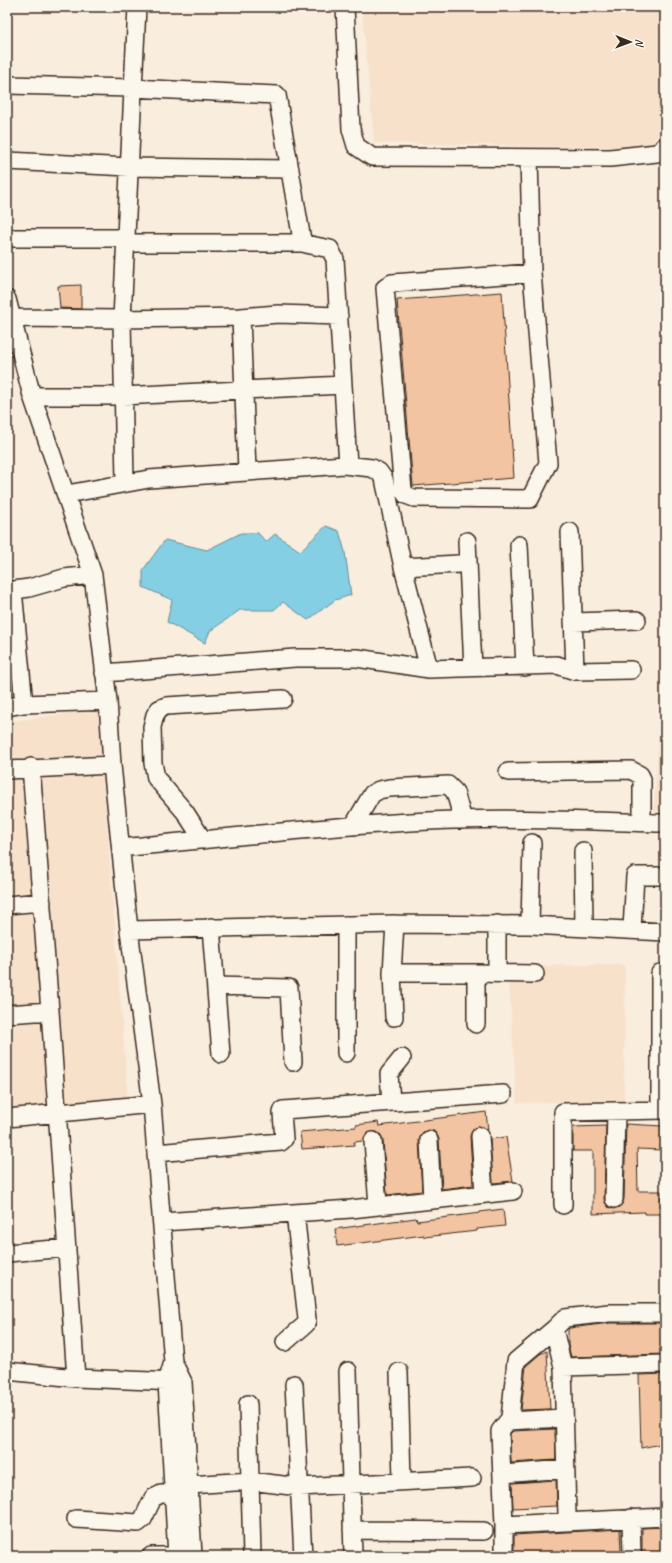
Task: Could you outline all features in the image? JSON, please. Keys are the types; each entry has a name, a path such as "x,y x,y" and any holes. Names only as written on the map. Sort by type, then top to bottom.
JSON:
{"street":[{"path":"125,483 122,396 122,319 137,7"},
{"path":"345,7 351,129 356,146 372,157 610,158 657,153 665,146"},
{"path":"7,86 132,88 277,95 304,243"},
{"path":"529,158 532,273 548,463 530,500 414,498 406,495 402,490 385,288 392,283 532,273"},
{"path":"7,161 129,168 290,169"},
{"path":"7,238 304,243 330,250 335,258 348,465"},
{"path":"7,299 10,318 32,396 67,494 93,575 108,701 112,765 129,930 152,1104 163,1222 173,1362 167,1382 177,1556 151,1556"},
{"path":"10,318 122,319 241,317 278,314 339,316"},
{"path":"241,317 246,471"},
{"path":"32,396 122,396 344,385"},
{"path":"67,494 125,483 246,471 348,465 372,468 379,472 384,479 403,567 429,669"},
{"path":"570,532 575,671"},
{"path":"466,541 473,668"},
{"path":"519,545 525,666"},
{"path":"403,567 459,564"},
{"path":"24,704 10,591 29,588 64,578 93,575"},
{"path":"573,622 637,620"},
{"path":"104,673 295,658 357,658 429,669 557,665 575,671 631,670"},
{"path":"203,840 185,812 156,778 153,763 152,727 154,714 159,709 166,706 283,699"},
{"path":"7,707 24,704 108,701"},
{"path":"7,770 31,767 112,765"},
{"path":"31,767 58,1114 76,1378"},
{"path":"508,772 631,770 637,772 642,779 642,822"},
{"path":"353,826 372,794 389,788 448,785 455,792 463,820"},
{"path":"121,848 353,826 463,820 501,819 665,823"},
{"path":"530,925 532,843"},
{"path":"583,851 584,927"},
{"path":"632,929 635,876 665,876"},
{"path":"7,905 42,902"},
{"path":"394,1017 392,973 395,924"},
{"path":"129,930 211,927 497,924 632,929 665,932"},
{"path":"497,924 497,973"},
{"path":"346,925 346,1053"},
{"path":"211,927 221,1054"},
{"path":"392,973 534,974"},
{"path":"476,973 476,1024"},
{"path":"563,1206 563,1112 662,1110 660,973"},
{"path":"216,986 289,988 293,1062"},
{"path":"7,1014 50,1011"},
{"path":"391,1102 389,1074 402,1058"},
{"path":"156,1153 281,1142 284,1139 283,1110 503,1094"},
{"path":"7,1118 152,1104"},
{"path":"614,1199 616,1111"},
{"path":"480,1136 484,1193"},
{"path":"429,1140 432,1199"},
{"path":"373,1141 378,1205"},
{"path":"163,1222 378,1205 514,1191"},
{"path":"285,1342 306,1324 307,1320 295,1212"},
{"path":"7,1253 67,1248"},
{"path":"504,1556 500,1431 510,1418 516,1361 565,1318 609,1313 665,1313"},
{"path":"554,1329 563,1367 566,1515"},
{"path":"173,1362 184,1382 188,1485 193,1556"},
{"path":"563,1367 665,1364"},
{"path":"7,1371 76,1378 184,1382"},
{"path":"348,1371 353,1556"},
{"path":"399,1372 402,1480"},
{"path":"294,1384 303,1556"},
{"path":"248,1404 252,1556"},
{"path":"508,1421 564,1418"},
{"path":"502,1474 565,1469"},
{"path":"188,1485 250,1481 300,1486 402,1480 472,1478"},
{"path":"76,1519 138,1523 143,1519 153,1498 161,1494 173,1494"},
{"path":"504,1525 665,1517"},
{"path":"631,1518 632,1556"},
{"path":"352,1530 484,1531"}],"shaded area":[{"path":"362,7 665,7 665,127 648,148 374,143"},
{"path":"665,625 665,812 654,811"},
{"path":"98,709 129,1111 7,1123 7,722"},
{"path":"625,965 624,1100 517,1103 508,967"}],"water":[{"path":"326,526 339,531 345,552 351,595 335,600 308,620 283,602 274,610 240,610 210,631 205,643 167,622 172,600 143,587 143,570 165,540 207,550 241,533 258,533 266,542 275,534 300,551"}],"building":[{"path":"81,285 81,309 60,308 58,286"},
{"path":"502,292 514,478 413,486 397,300"},
{"path":"486,1112 488,1130 480,1126 475,1128 470,1136 473,1185 442,1189 439,1139 434,1131 429,1130 423,1132 419,1140 422,1191 387,1195 383,1140 381,1135 377,1132 368,1133 363,1141 354,1142 355,1145 302,1149 300,1132 356,1127 356,1125 378,1122 379,1126"},
{"path":"626,1124 662,1126 662,1150 637,1149 638,1191 661,1191 661,1214 644,1214 644,1212 593,1214 593,1151 573,1151 573,1127 606,1126 604,1199 608,1207 614,1209 622,1204 624,1199"},
{"path":"506,1137 513,1181 493,1183 490,1139"},
{"path":"503,1209 505,1226 477,1229 477,1231 424,1237 424,1235 337,1246 335,1229 416,1218 417,1221"},
{"path":"610,1323 665,1323 665,1354 571,1357 568,1345 568,1329"},
{"path":"547,1351 550,1409 521,1410 526,1366 540,1354"},
{"path":"665,1374 665,1443 641,1448 639,1375"},
{"path":"555,1429 556,1460 511,1463 510,1434 513,1431"},
{"path":"556,1480 557,1506 513,1508 512,1483"},
{"path":"665,1527 665,1552 642,1553 642,1528"},
{"path":"620,1529 621,1553 514,1556 514,1535"}]}
